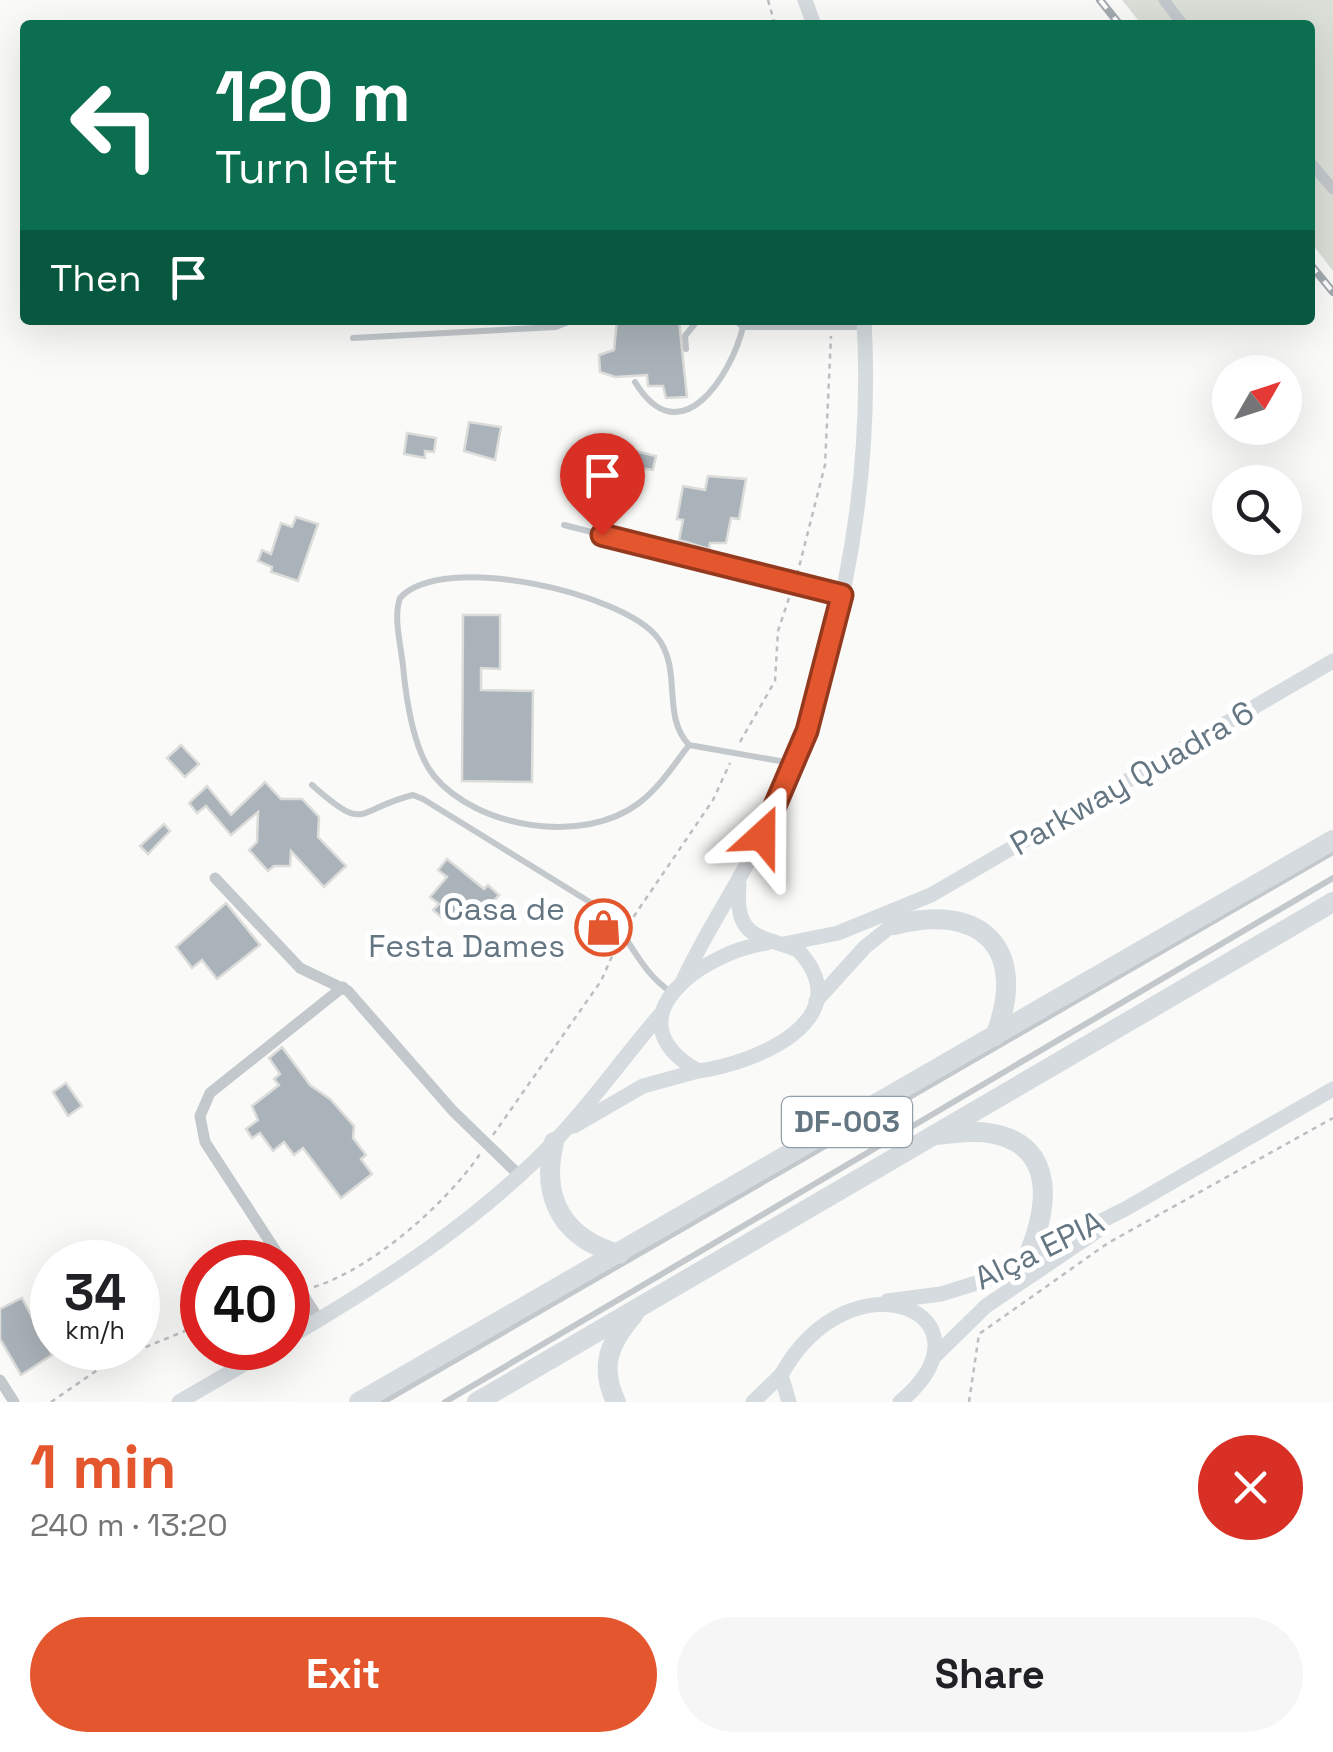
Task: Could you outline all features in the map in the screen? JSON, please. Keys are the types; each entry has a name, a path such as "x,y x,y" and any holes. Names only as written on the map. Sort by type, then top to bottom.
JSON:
{"highway":[{"name":"DF-003","path":"359,1402 1333,840"},
{"name":"DF-003","path":"476,1402 1333,902"},
{"path":"894,925 928,916 952,917 977,928 994,945 1008,989 995,1036"},
{"path":"928,1135 988,1132 1024,1148 1044,1184 1046,1203 1043,1221 1027,1258"},
{"path":"558,1138 551,1192 559,1216 585,1242 619,1254"},
{"path":"616,1402 606,1370 608,1352 615,1336 644,1302"}],"street":[{"path":"1164,0 1179,20"},
{"path":"1315,168 1333,189"},
{"path":"310,1325 413,1263 558,1138 660,1015 740,878 792,764 826,668 860,486 867,375 864,325"},
{"name":"Parkway Quadra 6","path":"776,944 838,932 931,895 1333,660"},
{"path":"216,878 300,968 343,986 519,1175"},
{"path":"558,1138 642,1086 698,1071 736,1066 775,1048 796,1032 816,1001 808,962 753,935 740,916 740,878"},
{"name":"Parkway Quadra 6","path":"816,1001 865,947 931,895"},
{"path":"678,987 732,951 776,944"},
{"path":"268,1240 204,1142 200,1116 210,1093 343,986"},
{"path":"660,1015 669,1048 698,1071"},
{"path":"1127,1208 1333,1089"},
{"name":"Alça EPIA","path":"780,1375 795,1349 815,1328 860,1306 941,1294 983,1280 1127,1208"},
{"name":"Alça EPIA","path":"900,1402 921,1394 934,1358 986,1306 1127,1208"},
{"path":"887,1301 907,1306 928,1324 934,1358"},
{"path":"310,1306 319,1320"},
{"path":"178,1402 234,1370"},
{"path":"753,1402 780,1375 789,1402"},
{"path":"0,1380 14,1402"}],"lane":[{"path":"353,338 561,325"},
{"path":"686,349 685,336 694,325"},
{"path":"741,325 856,325"},
{"path":"635,382 644,396 666,410 694,407 722,380 743,327"},
{"path":"564,525 842,595"},
{"path":"689,745 650,794 624,812 552,828 523,826 489,813 435,778 424,760 405,686 400,598 414,587 432,582 508,577 550,588 642,624 668,654 677,728 689,745 792,764"},
{"path":"312,785 353,816 366,816 413,794 423,799 601,909 644,971 678,987"},
{"path":"383,1402 1333,852"},
{"path":"445,1402 1333,878"}],"path":[{"path":"310,1288 343,1278 460,1184 601,981 621,934 704,815 775,681 778,630 794,585 825,464 831,328"},
{"path":"968,1402 980,1334 1108,1244 1333,1118"},
{"path":"51,1402 109,1362 180,1333"}],"shaded area":[{"path":"1122,0 1333,0 1333,271 1315,248 1315,20 1138,20"}],"building":[{"path":"616,325 680,325 687,397 666,398 663,386 648,386 647,375 615,377 600,372 599,355 614,350"},
{"path":"469,422 501,427 495,460 464,451"},
{"path":"407,433 436,438 434,452 425,451 425,458 404,454"},
{"path":"626,449 656,456 653,470 641,468 634,478 615,474 618,456 625,458"},
{"path":"708,476 746,479 739,519 731,518 726,543 710,543 709,549 679,540 683,520 677,519 683,486 705,490"},
{"path":"296,517 318,524 298,581 271,572 272,567 258,561 262,550 271,554 281,523 292,527"},
{"path":"463,615 500,615 500,669 481,668 481,690 533,691 532,782 462,781"},
{"path":"181,745 199,764 185,777 167,758"},
{"path":"265,782 281,799 302,799 319,817 318,837 346,866 324,887 291,851 290,866 274,866 268,871 249,850 257,842 258,812 231,835 206,806 197,813 189,803 207,786 231,815"},
{"path":"164,824 170,831 148,854 140,846"},
{"path":"447,859 484,889 488,885 499,895 476,921 464,911 457,920 451,915 446,921 433,910 439,904 430,897 447,877 438,870"},
{"path":"226,903 260,945 217,979 202,960 192,968 176,947"},
{"path":"282,1047 310,1085 330,1099 354,1126 353,1138 366,1155 361,1159 372,1174 341,1198 303,1148 294,1155 284,1142 273,1151 260,1133 252,1138 246,1129 258,1120 252,1106 279,1085 274,1079 280,1074 269,1058"},
{"path":"66,1083 82,1106 68,1116 53,1092"},
{"path":"22,1298 30,1313 30,1369 21,1375 0,1339 0,1309"}],"railway":[{"path":"1100,0 1116,20"},
{"path":"1315,270 1333,292"}],"place":[{"name":"Casa de Festa Dames","path":"604,927"}],"route":[{"path":"602,535 842,595 807,731 762,836"}]}
